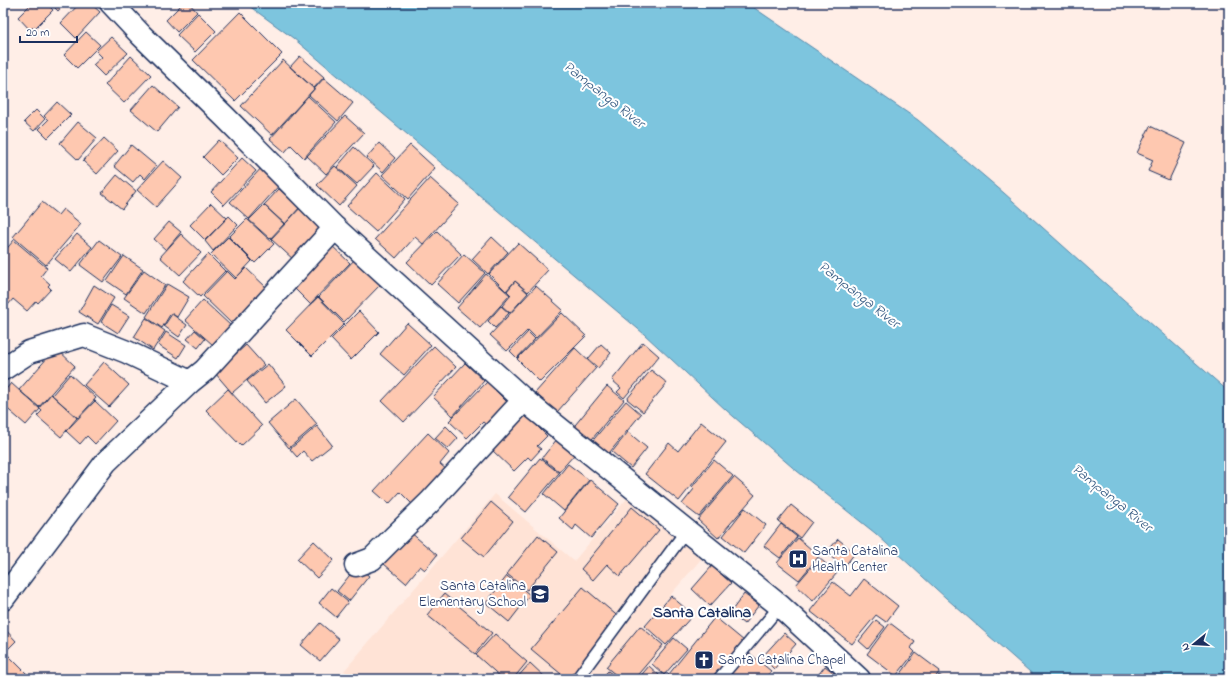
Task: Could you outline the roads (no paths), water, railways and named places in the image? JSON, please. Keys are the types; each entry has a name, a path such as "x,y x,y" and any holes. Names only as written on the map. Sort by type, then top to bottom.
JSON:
{"street":[{"path":"111,3 141,36 225,117 335,228 524,400 780,606 859,679"},
{"path":"3,599 106,462 190,382 205,370 335,228"},
{"path":"3,369 29,352 84,335 127,352 190,382"},
{"path":"356,565 372,559 400,532 430,502 524,400"}],"lane":[{"path":"577,679 686,531"},
{"path":"719,679 780,606"}],"water":[{"name":"Pampanga River","path":"245,3 747,3 918,120 1004,193 1229,392 1229,679 1038,679 875,533 792,467 726,410 644,334 293,38"}],"place":[{"name":"Santa Catalina Health Center","path":"798,559"},
{"name":"Santa Catalina Elementary School","path":"540,594"},
{"name":"Santa Catalina Chapel","path":"704,660"}],"district":[{"name":"Santa Catalina","path":"702,613"}]}
